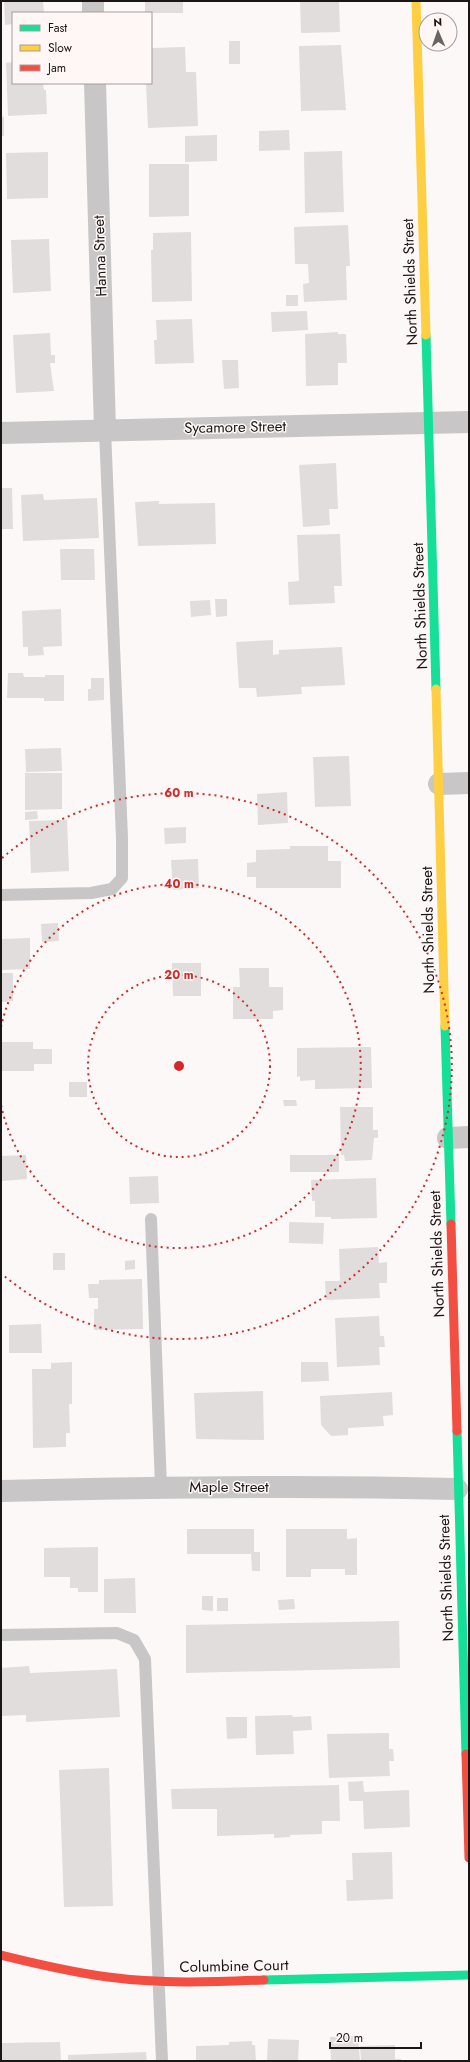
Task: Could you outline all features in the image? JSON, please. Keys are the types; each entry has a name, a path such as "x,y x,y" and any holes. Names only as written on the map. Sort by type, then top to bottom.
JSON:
{"main road":[{"name":"North Shields Street","path":"416,1 439,784 457,1489 469,1858"},
{"name":"Columbine Court","path":"1,1956 86,1974 160,1981 207,1982 469,1975"}],"street":[{"path":"93,1 93,12"},
{"name":"Hanna Street","path":"95,84 105,430"},
{"name":"Sycamore Street","path":"1,434 105,430 469,422"},
{"path":"439,784 469,783"},
{"path":"448,1138 469,1137"},
{"name":"Maple Street","path":"1,1491 161,1487 457,1489"}],"lane":[{"path":"1,895 91,893 112,889 122,878 122,845 105,430"},
{"path":"151,1219 161,1487"},
{"path":"1,1635 117,1633 134,1640 145,1658 160,1981 162,2061"}],"building":[{"path":"4,1 43,1 44,12 12,12 12,24 5,25"},
{"path":"145,1 183,1 183,13 145,12"},
{"path":"300,1 339,1 340,32 301,33"},
{"path":"229,41 240,41 240,64 229,64"},
{"path":"341,45 346,110 301,111 299,46"},
{"path":"185,47 186,72 196,72 198,126 148,128 146,84 152,84 152,48"},
{"path":"12,62 12,84 43,84 44,90 46,90 47,114 8,116 6,63"},
{"path":"1,117 4,117 4,136 1,136"},
{"path":"289,130 290,150 259,151 259,131"},
{"path":"217,135 217,161 185,162 185,136"},
{"path":"342,151 344,212 305,213 304,152"},
{"path":"48,152 48,198 7,199 6,153"},
{"path":"149,164 189,164 189,216 149,217"},
{"path":"348,225 350,266 346,266 347,300 304,302 303,284 309,283 308,264 295,264 294,227"},
{"path":"191,232 192,301 152,302 151,250 153,250 153,233"},
{"path":"49,239 51,291 13,293 11,240"},
{"path":"286,295 298,295 298,306 286,306"},
{"path":"307,311 308,330 272,332 271,312"},
{"path":"192,319 194,363 155,364 154,340 157,340 156,320"},
{"path":"338,332 338,334 346,334 347,363 338,363 338,385 306,386 305,334"},
{"path":"50,333 51,355 55,355 55,363 50,363 54,391 16,393 13,335"},
{"path":"222,360 238,360 239,388 224,389"},
{"path":"336,463 338,509 329,509 330,525 303,527 299,465"},
{"path":"1,488 12,488 13,529 1,529"},
{"path":"43,494 44,500 97,498 99,538 23,541 21,495"},
{"path":"159,501 159,504 215,503 216,544 138,546 135,502"},
{"path":"340,534 342,586 334,586 335,603 289,605 288,582 299,581 297,535"},
{"path":"60,549 94,549 95,580 61,580"},
{"path":"215,599 227,599 227,616 216,617"},
{"path":"210,600 211,615 191,617 190,601"},
{"path":"61,609 62,646 43,647 44,655 28,656 28,647 23,647 22,611"},
{"path":"273,640 273,655 279,654 279,650 342,647 345,685 301,687 302,694 257,697 256,688 239,688 236,642"},
{"path":"8,673 23,673 24,677 64,675 64,701 44,701 44,698 7,698"},
{"path":"91,678 104,678 104,700 88,701 88,689 91,689"},
{"path":"61,748 62,771 26,772 25,749"},
{"path":"349,756 351,806 315,807 313,757"},
{"path":"25,773 62,773 62,809 25,810"},
{"path":"287,792 288,823 258,825 257,794"},
{"path":"37,811 38,819 25,820 25,812"},
{"path":"67,820 69,871 31,873 29,821"},
{"path":"186,827 186,843 165,844 164,828"},
{"path":"290,846 328,846 328,861 341,861 341,888 256,888 256,877 247,877 247,863 256,862 256,850 290,849"},
{"path":"198,859 199,888 173,890 171,860"},
{"path":"58,923 59,941 42,942 41,924"},
{"path":"30,938 30,969 1,970 1,939"},
{"path":"172,963 201,963 201,996 173,996"},
{"path":"239,968 269,968 269,987 283,987 283,1010 273,1011 273,1019 233,1019 233,987 240,987"},
{"path":"1,973 13,973 13,1001 1,1002"},
{"path":"1,1042 33,1042 33,1049 52,1049 52,1064 34,1064 34,1071 1,1071"},
{"path":"371,1047 372,1088 315,1089 315,1080 300,1081 300,1076 297,1077 297,1048"},
{"path":"69,1082 87,1082 87,1097 69,1097"},
{"path":"283,1100 296,1100 297,1106 284,1106"},
{"path":"340,1107 373,1107 373,1130 378,1130 378,1138 374,1138 372,1160 345,1161 344,1155 341,1155"},
{"path":"26,1155 27,1179 2,1181 1,1156"},
{"path":"290,1155 339,1155 339,1172 290,1172"},
{"path":"158,1176 159,1203 130,1204 129,1177"},
{"path":"376,1178 377,1218 331,1219 331,1217 315,1217 315,1201 312,1201 311,1180"},
{"path":"289,1222 324,1223 323,1244 289,1243"},
{"path":"378,1247 379,1263 387,1262 387,1283 379,1283 380,1298 326,1300 325,1281 340,1281 339,1249"},
{"path":"53,1253 65,1253 65,1270 53,1270"},
{"path":"135,1260 135,1269 125,1270 125,1261"},
{"path":"142,1279 143,1329 94,1330 94,1309 98,1309 98,1298 89,1298 88,1284 99,1284 99,1280"},
{"path":"379,1316 380,1336 384,1336 385,1347 379,1347 380,1365 337,1367 335,1318"},
{"path":"41,1324 42,1353 9,1353 9,1325"},
{"path":"72,1362 72,1404 69,1404 70,1433 66,1433 66,1447 33,1448 32,1369 51,1369 51,1363"},
{"path":"301,1362 328,1362 329,1381 301,1382"},
{"path":"263,1391 264,1440 196,1439 194,1393"},
{"path":"392,1392 393,1415 383,1416 384,1426 348,1428 348,1435 331,1436 321,1425 320,1396"},
{"path":"187,1529 254,1529 254,1552 260,1552 260,1571 252,1571 251,1554 187,1554"},
{"path":"286,1529 347,1529 347,1539 357,1538 357,1575 345,1575 345,1569 311,1569 311,1577 286,1577"},
{"path":"98,1547 98,1592 78,1592 78,1588 70,1588 70,1577 44,1577 44,1548"},
{"path":"135,1578 136,1613 104,1613 104,1579"},
{"path":"202,1596 213,1596 213,1611 202,1610"},
{"path":"217,1598 228,1598 228,1611 217,1611"},
{"path":"294,1599 295,1609 279,1610 278,1600"},
{"path":"399,1621 400,1668 186,1673 186,1625"},
{"path":"29,1666 30,1673 117,1669 120,1717 26,1722 26,1715 1,1716 1,1668"},
{"path":"292,1715 293,1717 311,1716 312,1730 293,1731 294,1754 256,1755 255,1716"},
{"path":"226,1717 247,1717 247,1738 227,1739"},
{"path":"389,1733 389,1749 393,1749 394,1761 389,1761 390,1776 329,1778 327,1734"},
{"path":"109,1768 113,1906 64,1907 59,1770"},
{"path":"363,1781 364,1792 409,1790 410,1827 364,1829 363,1801 349,1801 348,1782"},
{"path":"339,1785 340,1821 322,1821 322,1834 290,1835 290,1837 274,1838 274,1834 217,1836 217,1809 172,1809 171,1789"},
{"path":"392,1852 393,1899 347,1901 346,1880 353,1880 352,1853"},
{"path":"358,2036 360,2061 331,2061 330,2037"},
{"path":"268,2039 299,2040 298,2061 267,2061"},
{"path":"252,2041 252,2045 255,2045 256,2061 196,2061 196,2046 229,2045 229,2042"},
{"path":"60,2042 61,2061 1,2061 1,2043"},
{"path":"395,2045 395,2059 401,2059 401,2061 361,2061 360,2046"},
{"path":"146,2052 147,2061 68,2061 68,2055"}],"traffic: fast":[{"path":"426,335 436,689"},
{"path":"445,1026 451,1224"},
{"path":"457,1431 466,1754"},
{"path":"264,1980 469,1975"}],"traffic: slow":[{"path":"416,1 426,335"},
{"path":"436,689 445,1026"}],"traffic: jam":[{"path":"451,1224 457,1431"},
{"path":"466,1754 469,1858"},
{"path":"1,1955 41,1965 95,1975 147,1981 186,1982 264,1980"}]}
